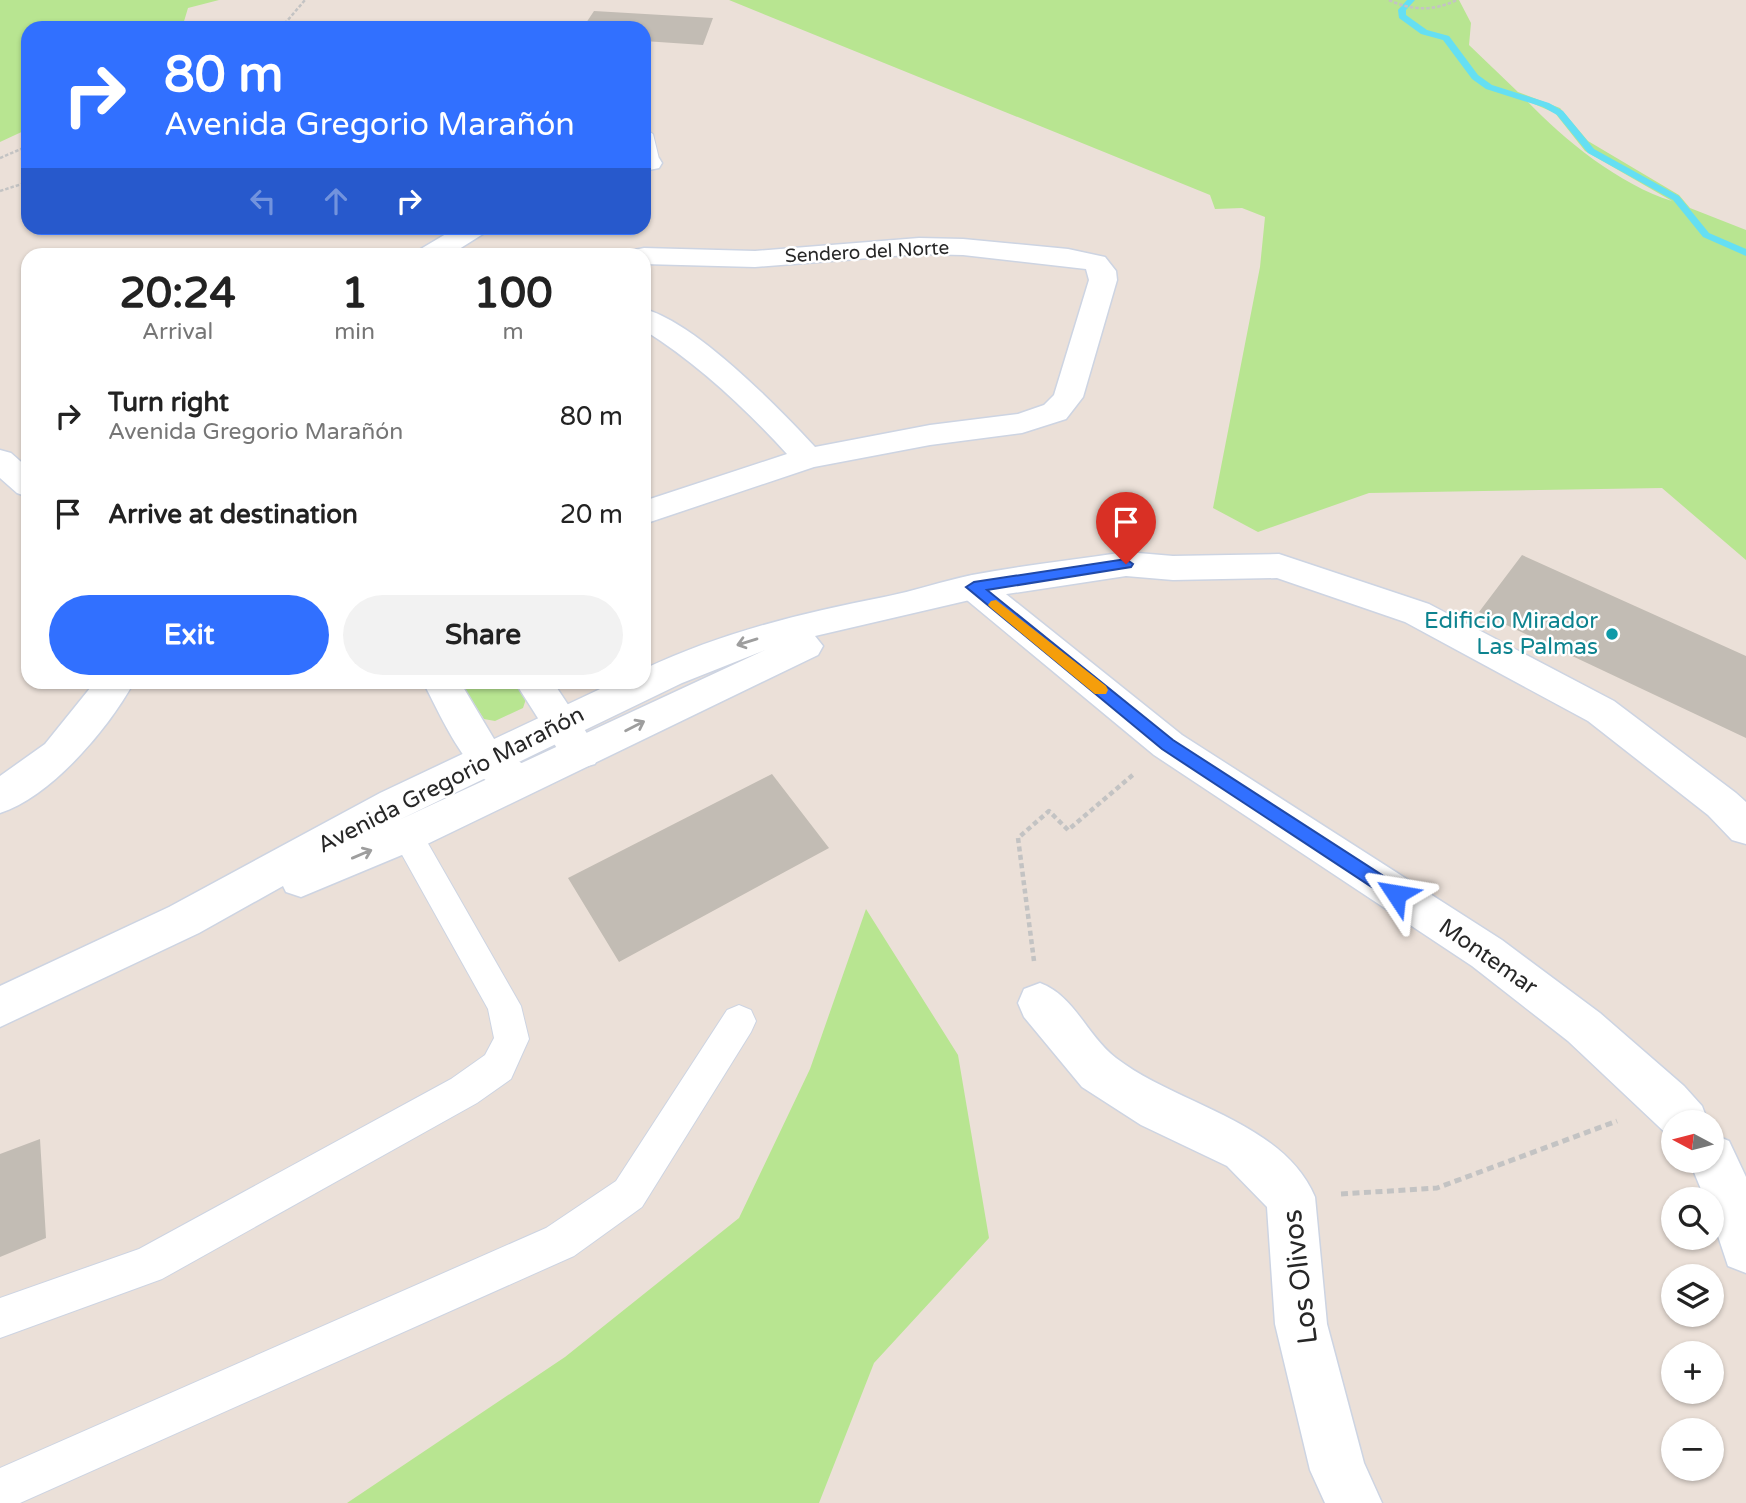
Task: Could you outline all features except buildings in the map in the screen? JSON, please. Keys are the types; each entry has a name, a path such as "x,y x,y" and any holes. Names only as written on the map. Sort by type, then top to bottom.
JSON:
{"street":[{"path":"442,248 463,235"},
{"name":"Sendero del Norte","path":"651,256 755,259 919,246 963,247 1068,257 1095,263 1102,271 1100,297 1068,397 1055,412 1022,423 930,435 808,458 651,511"},
{"path":"651,322 699,352 808,458"},
{"path":"0,460 21,480"},
{"name":"Avenida Gregorio Marañón","path":"0,1007 184,920 394,804 486,760 571,738 715,686 872,619 885,609 974,587 1126,564 1173,568 1279,566 1417,613 1601,711 1722,804 1746,828"},
{"name":"Montemar","path":"974,587 1168,745 1487,953 1584,1027 1674,1110"},
{"path":"0,797 59,755 111,689"},
{"path":"445,689 486,760 519,782"},
{"path":"538,689 571,738"},
{"name":"Avenida Gregorio Marañón","path":"184,920 222,914 407,835 519,782 571,738"},
{"name":"Los Olivos","path":"1040,1003 1098,1072 1158,1110 1244,1150 1291,1197 1301,1324 1338,1470 1354,1503"},
{"path":"1719,1173 1746,1248"}],"lane":[{"path":"0,1318 148,1265 464,1091 498,1067 512,1039 504,1006 407,835"},
{"path":"0,1490 560,1242 629,1194 738,1021"}],"path":[{"path":"287,21 305,0"},
{"path":"1388,0 1408,10 1445,6 1457,0"},
{"path":"0,158 21,149"},
{"path":"0,191 21,184"},
{"path":"1040,1003 1017,838 1049,811 1068,830 1168,745"},
{"path":"1291,1197 1437,1188 1661,1117"}],"green space":[{"path":"0,0 219,0 188,8 184,21 21,21 21,132 0,142"},
{"path":"729,0 1459,0 1471,23 1469,45 1518,92 1560,108 1588,141 1679,195 1690,208 1746,230 1746,560 1662,488 1369,493 1258,532 1213,508 1260,267 1265,217 1242,208 1215,209 1210,195","holes":["1527,101 1555,113 1585,151 1672,201 1652,194 1594,160"]},
{"path":"465,689 519,689 526,699 523,708 495,721 484,719"},
{"path":"866,909 958,1055 989,1238 874,1363 819,1503 347,1503 565,1357 739,1218 810,1069"}],"waterway":[{"path":"1411,0 1402,10 1402,16 1424,32 1446,38 1475,77 1489,87 1546,105 1560,113 1591,151 1676,198 1706,235 1746,253"}],"slow traffic":[{"path":"996,605 1101,690"}],"place":[{"name":"Edificio Mirador Las Palmas","path":"1612,634"}],"route":[{"path":"1126,564 974,587 1168,745 1396,894"}]}
